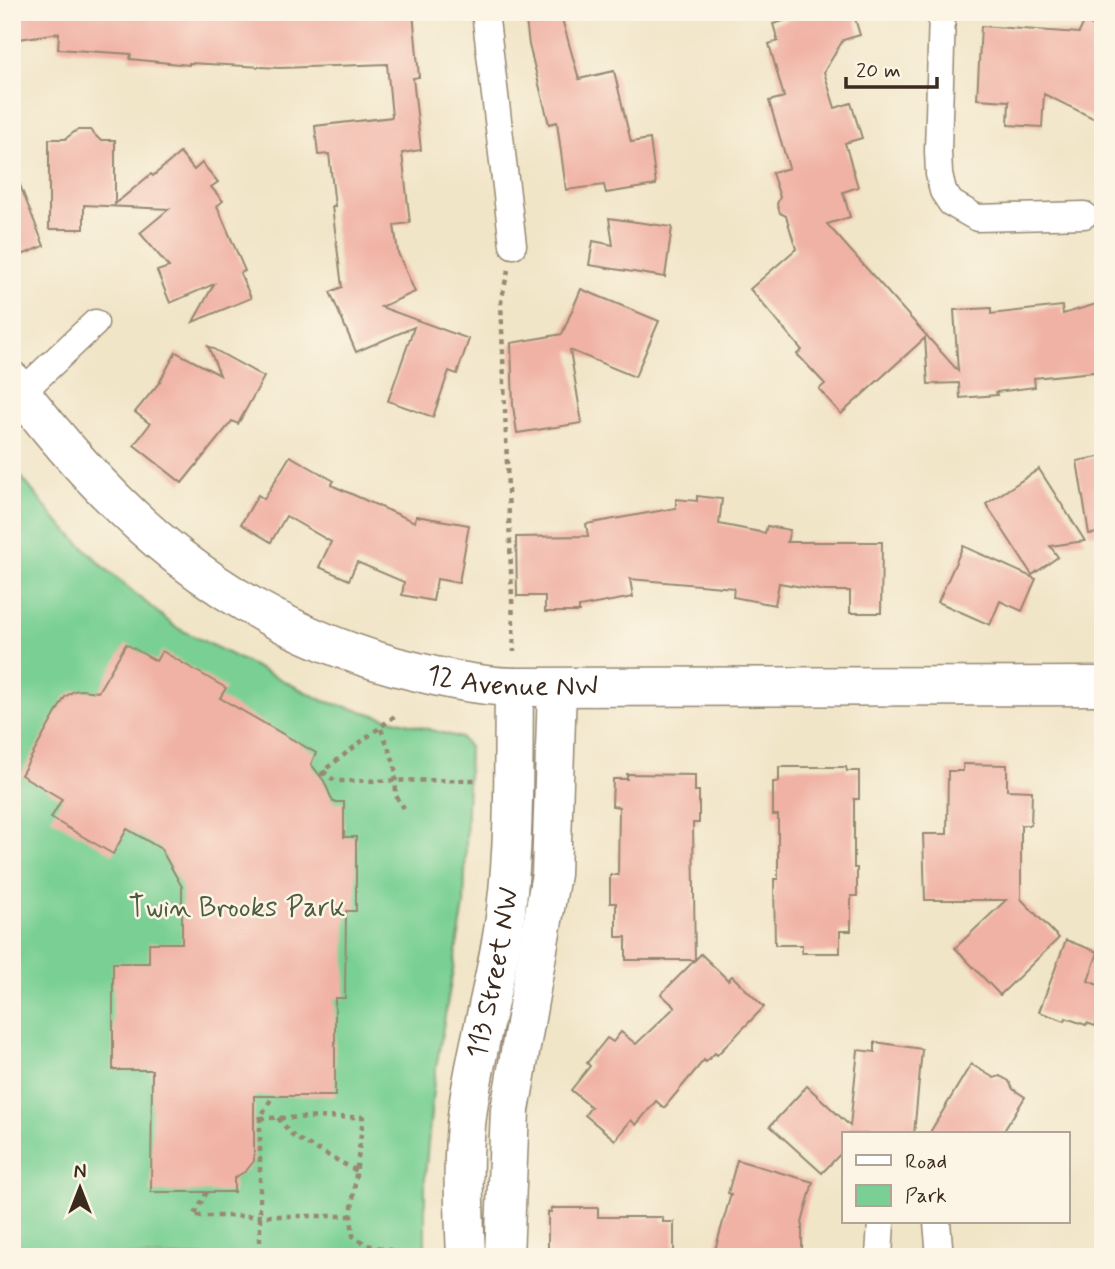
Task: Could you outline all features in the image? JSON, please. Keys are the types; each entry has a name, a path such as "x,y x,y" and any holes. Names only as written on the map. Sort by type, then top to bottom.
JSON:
{"street":[{"path":"485,12 513,245"},
{"path":"942,12 938,151 939,174 947,197 963,211 977,218 1084,215"},
{"name":"12 Avenue NW","path":"95,323 17,387 103,489 177,558 253,607 295,631 331,646 461,681 514,671 557,688 1103,686"},
{"name":"113 Street NW","path":"467,1257 463,1155 468,1108 507,908 511,845 514,671"},
{"name":"113 Street NW","path":"505,1257 510,1110 551,874 557,688"},
{"path":"879,1257 881,1224"},
{"path":"937,1224 940,1257"}],"path":[{"path":"513,245 501,302 514,671"},
{"path":"396,715 322,774 335,781 479,780"},
{"path":"381,729 391,751 396,796 404,808"},
{"path":"260,1242 260,1118 273,1096"},
{"path":"260,1118 363,1117 351,1216 353,1237 367,1245 422,1257"},
{"path":"278,1118 294,1137 357,1171"},
{"path":"207,1192 194,1216 351,1216"}],"green space":[{"name":"Twin Brooks Park","path":"12,465 55,519 106,569 175,627 324,701 461,738 469,747 464,906 434,1080 425,1176 425,1257 12,1257"}],"building":[{"path":"12,12 413,12 419,77 413,78 421,150 402,153 410,223 394,225 398,253 415,292 381,307 469,339 457,374 449,371 433,417 388,401 414,327 356,352 330,292 342,287 332,206 335,206 329,154 318,155 315,126 392,117 387,64 280,68 189,65 130,59 131,54 58,49 59,33 12,40"},
{"path":"525,12 560,12 579,79 614,71 631,142 650,139 656,185 606,193 604,185 566,190 557,122 549,124 529,45"},
{"path":"814,12 853,12 860,35 843,40 824,72 835,108 851,103 862,138 845,143 858,187 843,192 850,217 827,224 958,371 954,310 991,308 991,314 1062,306 1063,314 1103,302 1103,371 1034,378 1035,387 996,392 997,395 960,398 959,383 928,384 925,338 841,414 819,389 825,384 797,354 802,350 750,289 796,249 786,216 780,213 777,204 780,197 772,173 789,168 769,101 784,97 769,44 778,41 773,24"},
{"path":"1084,22 1103,31 1103,123 1044,94 1042,127 1008,125 1009,101 977,99 981,26 1079,33"},
{"path":"77,130 90,130 100,140 115,140 115,204 180,153 194,170 202,163 218,182 211,187 223,201 217,206 245,271 240,273 251,298 193,322 214,284 170,303 157,271 169,267 140,233 169,209 84,205 84,229 49,229 49,139 65,139"},
{"path":"14,170 44,246 12,259 12,171"},
{"path":"609,218 672,227 665,277 589,265 593,241 613,245"},
{"path":"581,289 659,321 635,377 570,350 582,423 517,433 513,406 511,343 562,334"},
{"path":"208,346 264,377 238,424 232,421 182,483 134,445 150,424 135,412 159,383 176,352 220,375"},
{"path":"290,456 334,481 331,485 415,522 416,516 469,525 459,583 437,579 433,601 402,595 404,582 357,562 349,580 319,567 331,542 286,516 271,542 241,524 258,495 264,499"},
{"path":"1103,456 1103,533 1089,534 1077,461"},
{"path":"1039,469 1085,541 1050,546 1058,557 1032,575 986,504"},
{"path":"697,496 722,499 719,524 765,533 767,526 790,530 787,542 882,542 881,613 850,613 850,591 825,591 779,583 775,605 733,597 734,588 630,579 633,597 579,607 579,612 545,612 545,596 517,596 516,537 588,536 586,524 676,508 676,499 697,501"},
{"path":"963,546 1036,579 1022,611 1000,601 990,625 938,602"},
{"path":"126,644 156,661 162,651 226,688 220,698 316,753 311,764 324,781 333,802 344,802 344,837 356,837 356,911 346,911 345,998 335,998 335,1096 254,1096 254,1161 246,1171 234,1178 234,1192 151,1192 152,1070 113,1070 113,963 149,963 149,943 182,943 182,887 161,849 127,829 113,854 51,818 62,799 21,775 65,697 74,691 98,692"},
{"path":"963,764 1007,765 1007,790 1032,791 1031,825 1021,825 1021,899 1059,938 1000,995 955,948 1006,900 925,900 923,834 947,834 948,771 963,771"},
{"path":"779,767 846,767 847,771 859,771 859,799 854,799 854,868 857,868 857,896 851,896 851,931 840,931 840,953 802,953 802,945 775,945 774,879 778,879 778,815 773,815 773,782 779,782"},
{"path":"627,774 695,775 695,791 699,791 699,823 693,823 695,960 626,960 626,937 616,937 616,903 610,903 610,875 618,875 619,807 612,806 613,779 627,779"},
{"path":"1066,940 1098,952 1088,981 1103,987 1103,1004 1095,1026 1066,1018 1065,1021 1039,1012"},
{"path":"701,954 728,980 732,976 764,1007 717,1055 715,1053 706,1062 704,1060 664,1108 656,1101 636,1125 631,1120 615,1140 585,1115 591,1107 571,1090 590,1066 587,1063 607,1038 613,1042 621,1032 636,1044 675,1007 661,994"},
{"path":"875,1042 922,1049 914,1132 842,1132 842,1152 822,1173 770,1126 807,1086 850,1126 858,1050 875,1052"},
{"path":"971,1064 994,1078 1000,1076 1009,1081 1013,1089 1025,1097 1003,1132 930,1132"},
{"path":"737,1160 813,1182 802,1223 802,1257 713,1257 731,1194 728,1193"},
{"path":"551,1208 598,1208 598,1217 663,1217 663,1222 674,1222 674,1257 548,1257 548,1212 551,1212"}]}
